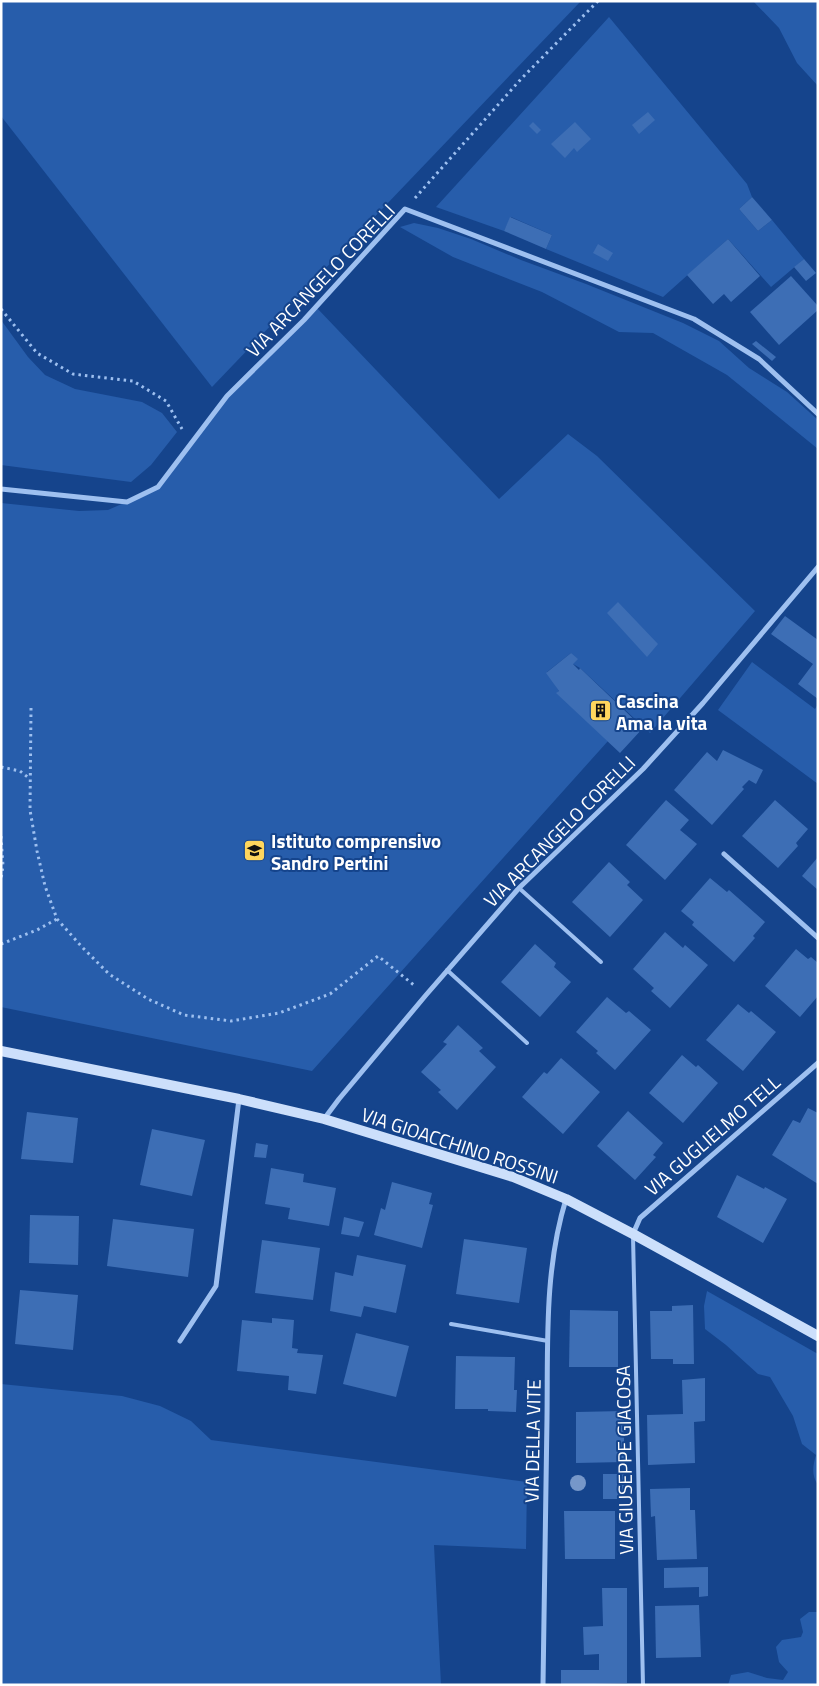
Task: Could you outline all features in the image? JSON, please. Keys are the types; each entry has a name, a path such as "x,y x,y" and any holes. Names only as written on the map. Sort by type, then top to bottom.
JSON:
{"street":[{"name":"VIA ARCANGELO CORELLI","path":"1,488 127,502 158,488 227,396 304,320 405,209 694,320 758,359 818,414"},
{"name":"VIA ARCANGELO CORELLI","path":"324,1119 426,994 519,888 643,769 818,567"},
{"path":"724,854 818,938"},
{"name":"VIA GIOACCHINO ROSSINI","path":"1,1051 239,1099 324,1119 513,1177 566,1199 818,1336"},
{"name":"VIA GUGLIELMO TELL","path":"633,1234 640,1218 818,1063"},
{"path":"180,1341 216,1286 239,1099"},
{"name":"VIA DELLA VITE","path":"543,1685 548,1341 552,1260 558,1224 566,1199"}],"lane":[{"path":"519,888 601,962"},
{"path":"447,970 526,1043"},
{"name":"VIA GIUSEPPE GIACOSA","path":"633,1234 643,1685"},
{"path":"451,1324 548,1341"}],"path":[{"path":"405,209 521,79 598,1"},
{"path":"1,310 37,353 73,374 133,381 166,401 191,444"},
{"path":"31,708 30,810 37,851 46,886 57,918 109,974 148,999 184,1016 231,1021 279,1013 330,994 378,956 426,994"},
{"path":"1,767 20,771 31,780"},
{"path":"1,836 3,866 1,879"},
{"path":"1,944 37,930 57,918"}],"shaded area":[{"path":"1,1 581,1 212,387 1,116"},
{"path":"753,1 818,1 818,86 797,63 779,28"},
{"path":"609,17 747,184 752,197 739,209 758,231 772,220 804,259 771,287 728,239 663,297 546,249 552,235 511,217 504,231 436,207"},
{"path":"414,223 438,228 471,239 683,323 719,341 749,368 787,392 818,420 818,449 727,375 653,333 619,332 542,292 453,257 400,227"},
{"name":"Istituto comprensivo Sandro Pertini","path":"316,307 499,499 568,434 597,456 755,611 650,733 580,668 573,664 571,653 547,672 559,691 557,693 608,741 312,1071 1,1007 1,503 79,511 108,510 158,488 227,396"},
{"path":"1,320 28,357 45,375 75,389 142,402 162,413 177,432 151,465 131,482 1,465"},
{"path":"752,662 815,709 818,704 818,784 718,710"},
{"path":"707,1291 818,1354 818,1485 813,1466 816,1455 802,1444 793,1416 770,1377 758,1374 705,1329 704,1306"},
{"path":"1,1384 122,1396 160,1406 191,1421 211,1440 527,1482 526,1549 434,1545 441,1685 1,1685"},
{"path":"809,1612 818,1612 818,1685 728,1685 731,1675 748,1672 767,1678 783,1680 788,1672 779,1662 776,1647 782,1640 801,1637 803,1632 800,1619"}],"building":[{"path":"648,112 655,120 639,134 632,125"},
{"path":"533,122 541,130 537,134 529,126"},
{"path":"575,122 591,139 577,152 574,148 565,158 551,144"},
{"path":"752,197 772,220 758,231 739,209"},
{"path":"510,217 552,235 546,249 504,231"},
{"path":"728,239 760,276 731,302 724,294 713,304 687,275"},
{"path":"598,244 613,253 608,261 593,253"},
{"path":"804,259 816,273 806,281 794,267"},
{"path":"791,276 818,306 818,310 779,345 750,312"},
{"path":"756,341 776,357 772,361 752,344"},
{"path":"618,602 658,644 647,657 607,613"},
{"path":"785,616 818,640 818,699 798,684 813,664 771,634"},
{"name":"Cascina Ama la vita","path":"571,653 578,659 573,664 579,670 580,668 643,728 620,753 556,693 559,691 546,673"},
{"path":"723,750 763,770 756,784 749,780 742,787 744,789 712,825 674,790 707,752 717,761"},
{"path":"666,800 689,820 680,830 697,844 665,880 626,845"},
{"path":"775,800 808,829 796,843 798,846 778,868 742,836"},
{"path":"818,857 818,890 802,876"},
{"path":"609,862 630,882 627,885 643,900 610,937 572,902"},
{"path":"710,878 727,892 729,890 765,922 753,936 755,938 734,962 692,925 694,922 681,911"},
{"path":"665,932 683,948 685,945 708,965 670,1008 651,991 654,988 633,969"},
{"path":"535,944 556,963 554,967 571,982 540,1017 501,982"},
{"path":"796,949 808,959 811,957 818,963 818,996 800,1017 765,986"},
{"path":"607,997 626,1013 629,1011 651,1030 615,1070 596,1053 598,1051 576,1032"},
{"path":"738,1004 749,1013 751,1011 776,1032 743,1071 706,1040"},
{"path":"458,1025 483,1048 479,1051 496,1067 457,1110 438,1092 441,1090 421,1072 447,1044 443,1042"},
{"path":"682,1055 696,1067 698,1065 718,1083 683,1123 649,1093"},
{"path":"561,1058 600,1092 563,1134 522,1097 544,1072 547,1074"},
{"path":"808,1108 818,1113 818,1184 772,1155 793,1120 800,1123"},
{"path":"628,1111 663,1143 653,1155 656,1157 635,1180 597,1146"},
{"path":"27,1112 78,1118 73,1163 21,1159"},
{"path":"152,1129 205,1140 192,1196 140,1185"},
{"path":"256,1143 268,1145 266,1158 254,1157"},
{"path":"271,1168 304,1174 303,1182 336,1188 329,1226 288,1219 290,1208 265,1204"},
{"path":"737,1175 787,1199 763,1243 717,1217"},
{"path":"392,1182 432,1193 429,1204 433,1205 422,1248 374,1235 381,1208 385,1210"},
{"path":"30,1215 79,1216 78,1265 29,1263"},
{"path":"344,1217 364,1222 359,1237 341,1234"},
{"path":"113,1219 194,1229 188,1277 107,1266"},
{"path":"464,1239 527,1248 519,1303 456,1294"},
{"path":"262,1240 320,1248 313,1300 255,1293"},
{"path":"357,1255 406,1265 396,1313 364,1306 361,1317 330,1311 335,1272 353,1276"},
{"path":"20,1290 78,1295 73,1350 15,1344"},
{"path":"693,1305 694,1364 673,1364 673,1359 651,1359 650,1311 672,1311 672,1306"},
{"path":"570,1310 618,1311 618,1367 569,1367"},
{"path":"272,1318 294,1320 292,1348 298,1349 297,1353 323,1355 316,1394 288,1390 289,1376 237,1371 242,1320 272,1323"},
{"path":"356,1333 409,1346 396,1397 343,1384"},
{"path":"456,1356 515,1357 514,1390 517,1390 516,1412 488,1411 488,1409 455,1409"},
{"path":"705,1378 705,1421 694,1422 695,1463 648,1465 647,1415 683,1414 682,1380"},
{"path":"624,1411 624,1462 576,1463 576,1412"},
{"path":"603,1474 624,1474 624,1499 603,1499"},
{"path":"690,1488 690,1510 695,1510 697,1559 657,1560 655,1516 651,1517 650,1489"},
{"path":"564,1511 615,1511 615,1559 565,1559"},
{"path":"708,1567 708,1596 699,1597 699,1587 664,1588 664,1568"},
{"path":"602,1588 627,1588 627,1683 561,1685 561,1670 599,1670 599,1654 584,1655 583,1627 603,1626"},
{"path":"699,1605 701,1657 656,1658 655,1606"}],"place":[{"name":"Cascina Ama la vita","path":"600,711"},
{"name":"Istituto comprensivo Sandro Pertini","path":"255,851"}]}
